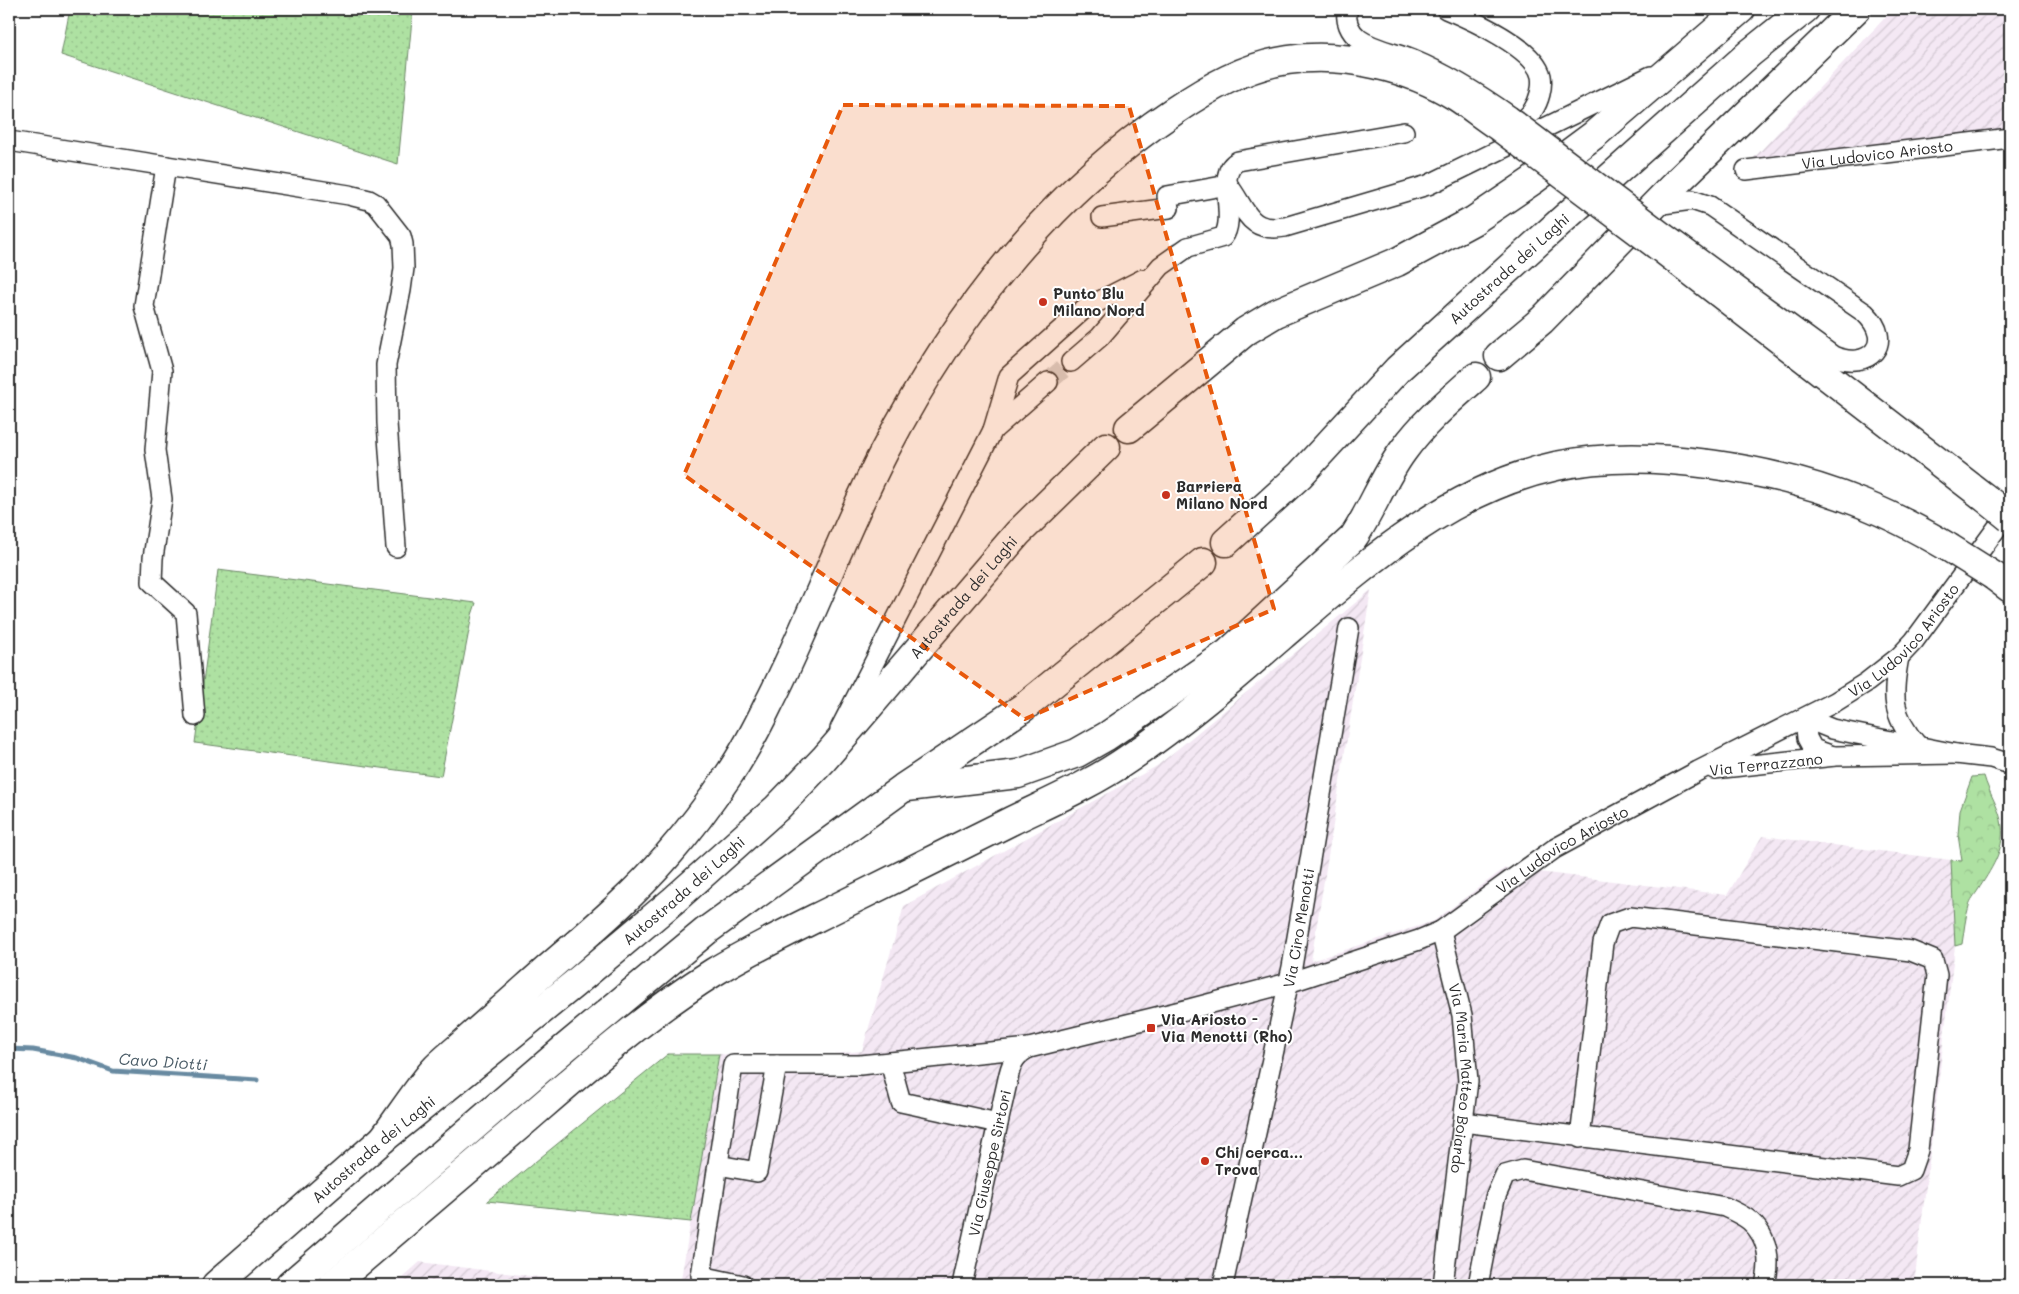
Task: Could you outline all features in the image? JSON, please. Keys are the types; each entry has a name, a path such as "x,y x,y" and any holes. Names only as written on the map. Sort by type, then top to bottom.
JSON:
{"highway":[{"path":"1129,428 1246,331 1276,313 1397,262 1481,216 1532,181 1594,134 1741,9"},
{"name":"Autostrada dei Laghi","path":"1226,542 1300,475 1398,369 1750,53 1806,9"},
{"path":"1499,356 1542,320 1655,205 1856,9"},
{"path":"384,1139 435,1068 622,901 666,858 731,773 756,730 787,669 876,470 918,389 956,330 994,278 1046,218 1124,146 1202,92 1257,68 1286,60 1317,58 1381,66 1420,79 1504,121 1662,240 2010,518"},
{"path":"903,788 1018,774 1077,753 1107,736 1208,668 1228,653 1353,538 1367,517 1402,452 1433,416 1476,377"},
{"name":"Autostrada dei Laghi","path":"216,1285 384,1139 674,900 777,808 824,759 1018,533 1106,447"},
{"path":"332,1285 583,1070 676,998 750,951 1057,798 1123,763 1184,719 1348,579 1390,546 1422,524 1473,496 1521,476 1558,465 1632,459 1699,463 1770,476 1829,492 1891,516 1948,546 2002,582"},
{"path":"290,1285 565,1048 706,931 903,788 1024,707 1087,658 1203,562"}],"street":[{"path":"1348,9 1346,16 1349,27 1360,40 1407,57 1455,79 1481,95 1504,121"},
{"path":"1328,216 1370,202 1462,162 1500,140 1534,109 1540,93 1541,76 1524,54 1493,31 1446,9"},
{"path":"1228,185 1251,221 1264,228 1285,228 1428,185 1678,63"},
{"path":"1071,362 1100,337 1151,276 1172,257 1188,247 1223,237 1228,227 1227,172 1230,166 1238,162 1404,132"},
{"name":"Via Ludovico Ariosto","path":"1746,170 2010,138"},
{"path":"9,141 369,200 386,214 401,236 404,244 403,275 386,365 387,422 396,547"},
{"path":"166,166 144,306 162,371 156,450 162,499 153,558 152,582 186,613 195,716"},
{"path":"1102,217 1169,208 1167,196 1228,185"},
{"path":"1655,205 1692,200 1710,206 1865,314 1874,322 1877,329 1879,336 1875,349 1871,355 1854,361 1843,360 1833,356 1662,240"},
{"path":"824,759 993,430 1009,376 1084,309 1151,276"},
{"path":"993,430 1048,382"},
{"name":"Via Ludovico Ariosto","path":"718,1165 733,1065 860,1065 1029,1048 1288,983 1441,931 1554,849 1698,771 1805,718 1867,682 1900,657 1926,627 2010,510"},
{"name":"Via Ciro Menotti","path":"1223,1285 1288,983 1350,628"},
{"path":"1900,657 1893,692 1894,706 1906,733 1917,745"},
{"name":"Via Terrazzano","path":"1835,756 1813,749 1806,738 1805,718 1832,729 1956,754 1992,758 2010,764"},
{"name":"Via Terrazzano","path":"1698,771 1835,756 1956,754"},
{"path":"1463,1122 1580,1138 1898,1176 1910,1170 1918,1150 1937,976 1934,960 1911,951 1630,917 1610,924 1603,942 1580,1138"},
{"name":"Via Maria Matteo Boiardo","path":"1441,931 1462,1015 1468,1081 1443,1285"},
{"name":"Via Giuseppe Sirtori","path":"962,1285 1011,1066 1020,1052 1029,1048"},
{"path":"890,1062 901,1102 998,1123"},
{"path":"743,1285 701,1276 718,1165 757,1172 777,1065"},
{"path":"1478,1285 1495,1198 1505,1175 1524,1170 1726,1207 1749,1220 1765,1238 1769,1270 1765,1285"}],"highlighted area":[{"path":"843,105 1129,106 1274,609 1025,719 684,475"}],"shaded area":[{"path":"1893,9 2010,9 2010,131 1753,159"},
{"path":"1371,590 1311,961 1434,921 1505,868 1727,895 1762,836 1951,860 1955,946 1914,1285 680,1285 719,1054 789,1059 862,1051 904,906 1157,766"},
{"path":"420,1262 601,1285 394,1285"}],"green space":[{"path":"70,9 413,9 398,164 61,55"},
{"path":"218,570 476,603 472,615 441,776 195,743"},
{"path":"1984,776 2001,819 2001,843 1992,868 1971,900 1962,944 1955,946 1951,860 1962,861 1958,835 1960,810 1972,777"},
{"path":"668,1054 719,1054 691,1222 487,1201"}],"waterway":[{"name":"Cavo Diotti","path":"9,1049 33,1050 77,1058 113,1071 257,1080"}],"tunnel":[{"path":"1048,382 1071,362"}],"place":[{"name":"Punto Blu Milano Nord","path":"1043,302"},
{"name":"Barriera Milano Nord","path":"1166,495"},
{"name":"Via Ariosto - Via Menotti (Rho)","path":"1151,1028"},
{"name":"Chi cerca... Trova","path":"1205,1161"}]}
